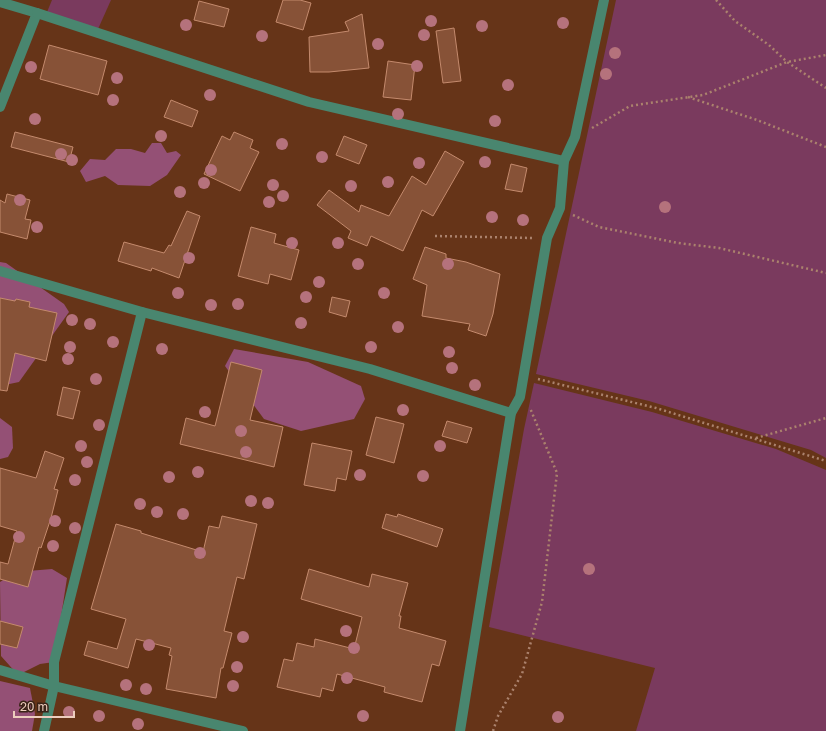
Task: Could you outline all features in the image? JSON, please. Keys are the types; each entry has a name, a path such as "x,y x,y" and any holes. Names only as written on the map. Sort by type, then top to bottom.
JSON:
{"street":[{"path":"460,731 511,413 520,397 547,238 560,208 564,161 575,137 604,0"},
{"path":"0,2 308,102 564,161"},
{"path":"0,107 37,13"},
{"path":"0,271 142,312 370,369 511,413"},
{"path":"44,731 54,686 54,662 142,312"},
{"path":"0,670 54,686 244,731"}],"path":[{"path":"716,0 735,21 769,45 786,62 826,88"},
{"path":"575,137 630,106 703,95 786,62 826,55"},
{"path":"688,97 757,120 826,147"},
{"path":"560,208 599,227 678,243 719,248 826,272"},
{"path":"435,236 547,238"},
{"path":"524,375 656,408 826,461"},
{"path":"493,731 498,716 522,674 542,602 557,473 533,411 520,397"},
{"path":"756,438 826,418"}],"shaded area":[{"path":"52,0 111,0 98,29 45,17"},
{"path":"616,0 826,0 826,458 811,450 649,401 536,374"},
{"path":"152,143 161,143 167,153 176,151 181,155 167,175 150,186 118,185 105,176 86,182 80,171 90,159 105,160 116,149 131,149 145,153"},
{"path":"0,262 6,263 64,304 69,312 19,382 0,386"},
{"path":"234,349 308,362 361,386 365,399 354,419 301,431 264,419 225,366"},
{"path":"534,383 652,412 776,449 826,470 826,731 636,731 655,668 489,627 524,429"},
{"path":"0,418 12,427 13,448 8,457 0,459"},
{"path":"52,569 67,578 54,662 40,664 18,675 1,656 0,582 16,572"},
{"path":"0,681 30,688 35,714 32,731 0,731"}],"building":[{"path":"283,0 300,0 311,3 303,30 276,22"},
{"path":"199,1 229,9 224,27 194,20"},
{"path":"362,14 369,68 329,72 310,72 309,37 349,31 345,22"},
{"path":"454,28 461,81 443,83 436,31"},
{"path":"49,45 107,61 98,95 40,79"},
{"path":"388,61 415,65 411,100 383,97"},
{"path":"171,100 198,111 192,127 164,117"},
{"path":"15,132 73,147 69,162 11,147"},
{"path":"234,132 253,140 250,148 259,152 240,191 204,174 222,136 230,140"},
{"path":"344,136 367,145 359,164 336,155"},
{"path":"445,151 464,162 433,216 422,210 403,251 371,236 367,246 348,238 351,231 317,205 329,190 359,212 361,205 389,216 412,176 426,185"},
{"path":"511,164 527,168 522,192 505,189"},
{"path":"7,194 30,200 25,219 31,220 27,239 0,232 0,200 5,203"},
{"path":"187,211 200,216 179,278 152,268 151,271 118,261 124,242 164,253 169,245 171,246"},
{"path":"251,227 276,234 274,243 299,250 291,280 270,274 268,284 238,276"},
{"path":"425,247 446,254 446,258 466,262 500,274 493,314 486,336 468,330 470,324 422,316 427,285 413,279"},
{"path":"332,297 350,301 346,317 329,312"},
{"path":"0,298 30,302 29,307 57,313 46,361 15,353 7,391 0,390"},
{"path":"231,362 262,370 250,420 283,427 274,467 180,444 186,418 215,426"},
{"path":"63,387 80,391 73,419 57,415"},
{"path":"376,417 404,424 394,463 366,455"},
{"path":"447,421 472,428 467,443 442,436"},
{"path":"312,443 352,451 346,480 337,478 335,491 304,485"},
{"path":"45,451 64,458 54,489 58,490 51,518 41,548 39,547 28,587 0,579 0,562 8,564 17,531 0,526 0,468 36,478"},
{"path":"386,514 397,517 398,514 443,529 437,547 382,528"},
{"path":"222,516 257,524 244,579 237,577 224,631 232,633 223,668 221,668 216,698 166,689 172,656 169,655 171,648 136,639 128,668 84,655 88,641 117,649 126,619 91,609 116,524 203,552 209,526 219,528"},
{"path":"309,569 369,587 372,574 408,583 399,616 401,616 399,628 446,641 439,666 432,664 422,702 384,692 385,687 337,674 333,691 322,688 320,697 277,687 284,659 293,661 297,643 314,647 315,639 354,649 362,617 301,599"},
{"path":"0,621 23,627 17,648 0,644"}]}
